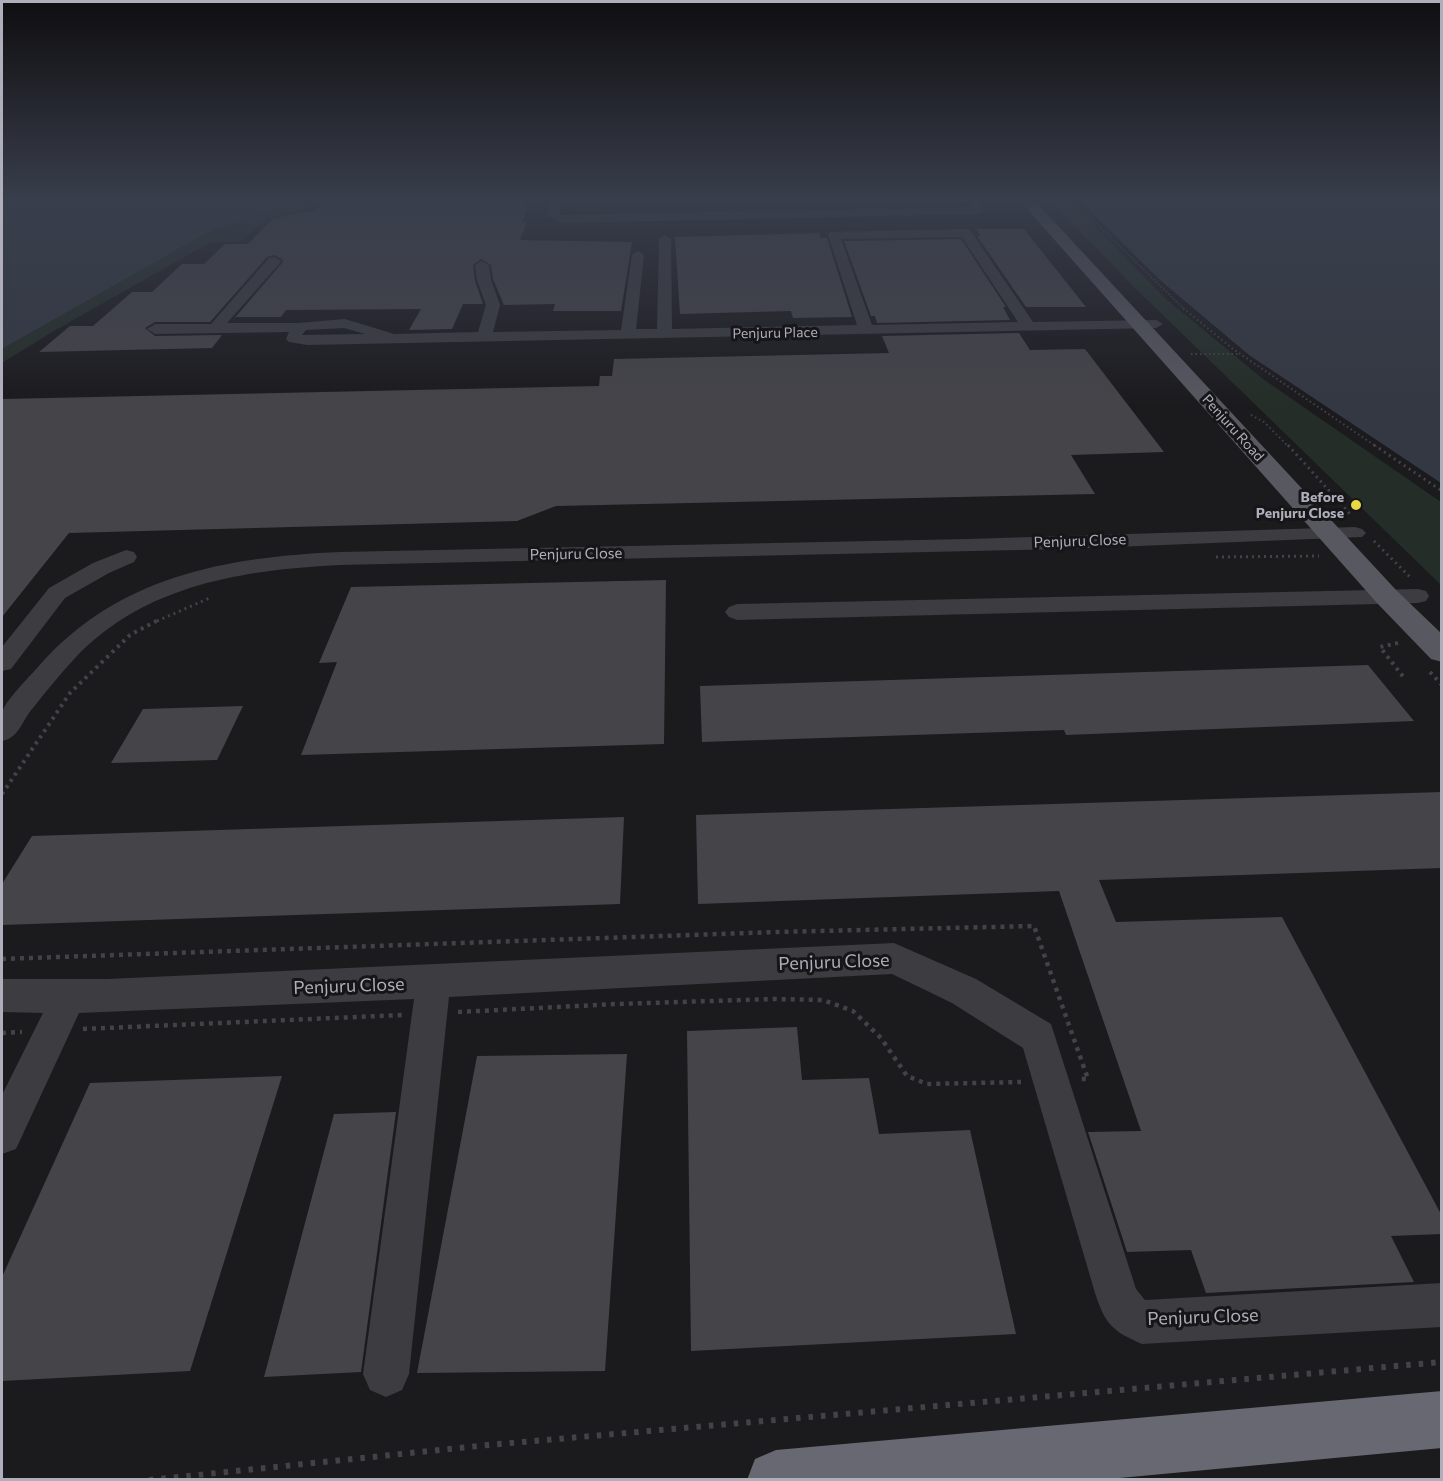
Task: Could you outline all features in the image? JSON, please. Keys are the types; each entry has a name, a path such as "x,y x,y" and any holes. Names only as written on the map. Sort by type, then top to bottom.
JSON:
{"highway":[{"path":"776,1479 1442,1419"}],"main road":[{"name":"Penjuru Road","path":"1094,270 1147,325 1184,354 1337,541 1418,596 1442,621"},
{"name":"Penjuru Road","path":"1100,270 1387,597 1442,652"}],"street":[{"path":"155,328 215,328 266,270"},
{"path":"483,270 494,305 484,337"},
{"path":"628,335 636,270"},
{"path":"664,334 670,317 667,270"},
{"path":"846,270 867,331"},
{"path":"991,270 1029,327"},
{"name":"Penjuru Place","path":"215,328 301,327 294,335 294,339 394,339 1147,325"},
{"name":"Penjuru Close","path":"5,723 65,651 95,627 157,591 234,568 299,560 389,557 871,547 1337,541"},
{"path":"2,663 57,594 101,568 126,557"},
{"path":"737,612 1418,596"},
{"name":"Penjuru Close","path":"2,996 69,996 432,982 641,969 894,958 964,991 1038,1037 1116,1293 1124,1311 1131,1317 1142,1322 1442,1305"},
{"path":"386,1374 430,1025 432,982"},
{"path":"2,1135 69,996"}],"path":[{"path":"1144,270 1185,310 1239,354 1442,491"},
{"path":"1184,354 1239,354"},
{"path":"1208,557 1337,541"},
{"path":"2,794 70,693 130,635 173,612 217,595"},
{"path":"1391,644 1380,647 1406,679"},
{"path":"453,1012 617,1004 774,999 823,1000 854,1011 881,1038 907,1076 927,1084 1051,1081"},
{"path":"2,1033 406,1014"},
{"path":"149,1479 489,1445 1442,1362"}],"shaded area":[{"path":"2,270 141,270 2,349"},
{"path":"141,270 161,270 2,363 2,349"},
{"path":"1118,270 1138,270 1166,299 1263,379 1441,502 1441,585"},
{"path":"1150,270 1441,270 1441,483 1249,355"}],"building":[{"path":"175,270 256,270 210,322 155,322 145,328 155,336 222,335 212,348 39,352 70,326 93,326 132,292 152,292"},
{"path":"276,270 474,270 483,304 463,304 452,329 409,330 421,309 286,310 281,317 236,317 232,321"},
{"path":"492,270 628,270 621,311 553,311 555,304 504,305"},
{"path":"677,270 837,270 852,317 793,318 791,311 680,314"},
{"path":"854,270 982,270 1006,307 1003,307 1010,320 877,323 875,316 871,316"},
{"path":"1001,270 1057,270 1086,307 1026,307"},
{"path":"1019,333 1030,350 1085,349 1164,452 1071,455 1095,494 556,506 517,521 69,533 2,617 2,399 599,386 600,376 612,376 614,359 889,353 882,336"},
{"path":"666,580 664,744 301,755 337,662 319,663 351,587"},
{"path":"1368,665 1414,721 1066,735 1064,730 702,742 700,686"},
{"path":"243,706 217,760 111,763 143,709"},
{"path":"1442,792 1442,868 1099,880 1116,922 1282,917 1442,1216 1442,1234 1391,1236 1414,1282 1206,1293 1191,1250 1127,1252 1088,1132 1141,1131 1059,891 698,904 696,815"},
{"path":"624,817 620,904 2,925 2,884 32,836"},
{"path":"797,1027 802,1080 869,1078 879,1134 970,1130 1016,1334 691,1351 687,1031"},
{"path":"627,1054 605,1371 417,1373 477,1056"},
{"path":"282,1076 190,1371 2,1381 2,1277 90,1083"},
{"path":"396,1112 361,1372 264,1377 334,1114"}],"place":[{"name":"Before Penjuru Close","path":"1356,505"}]}
